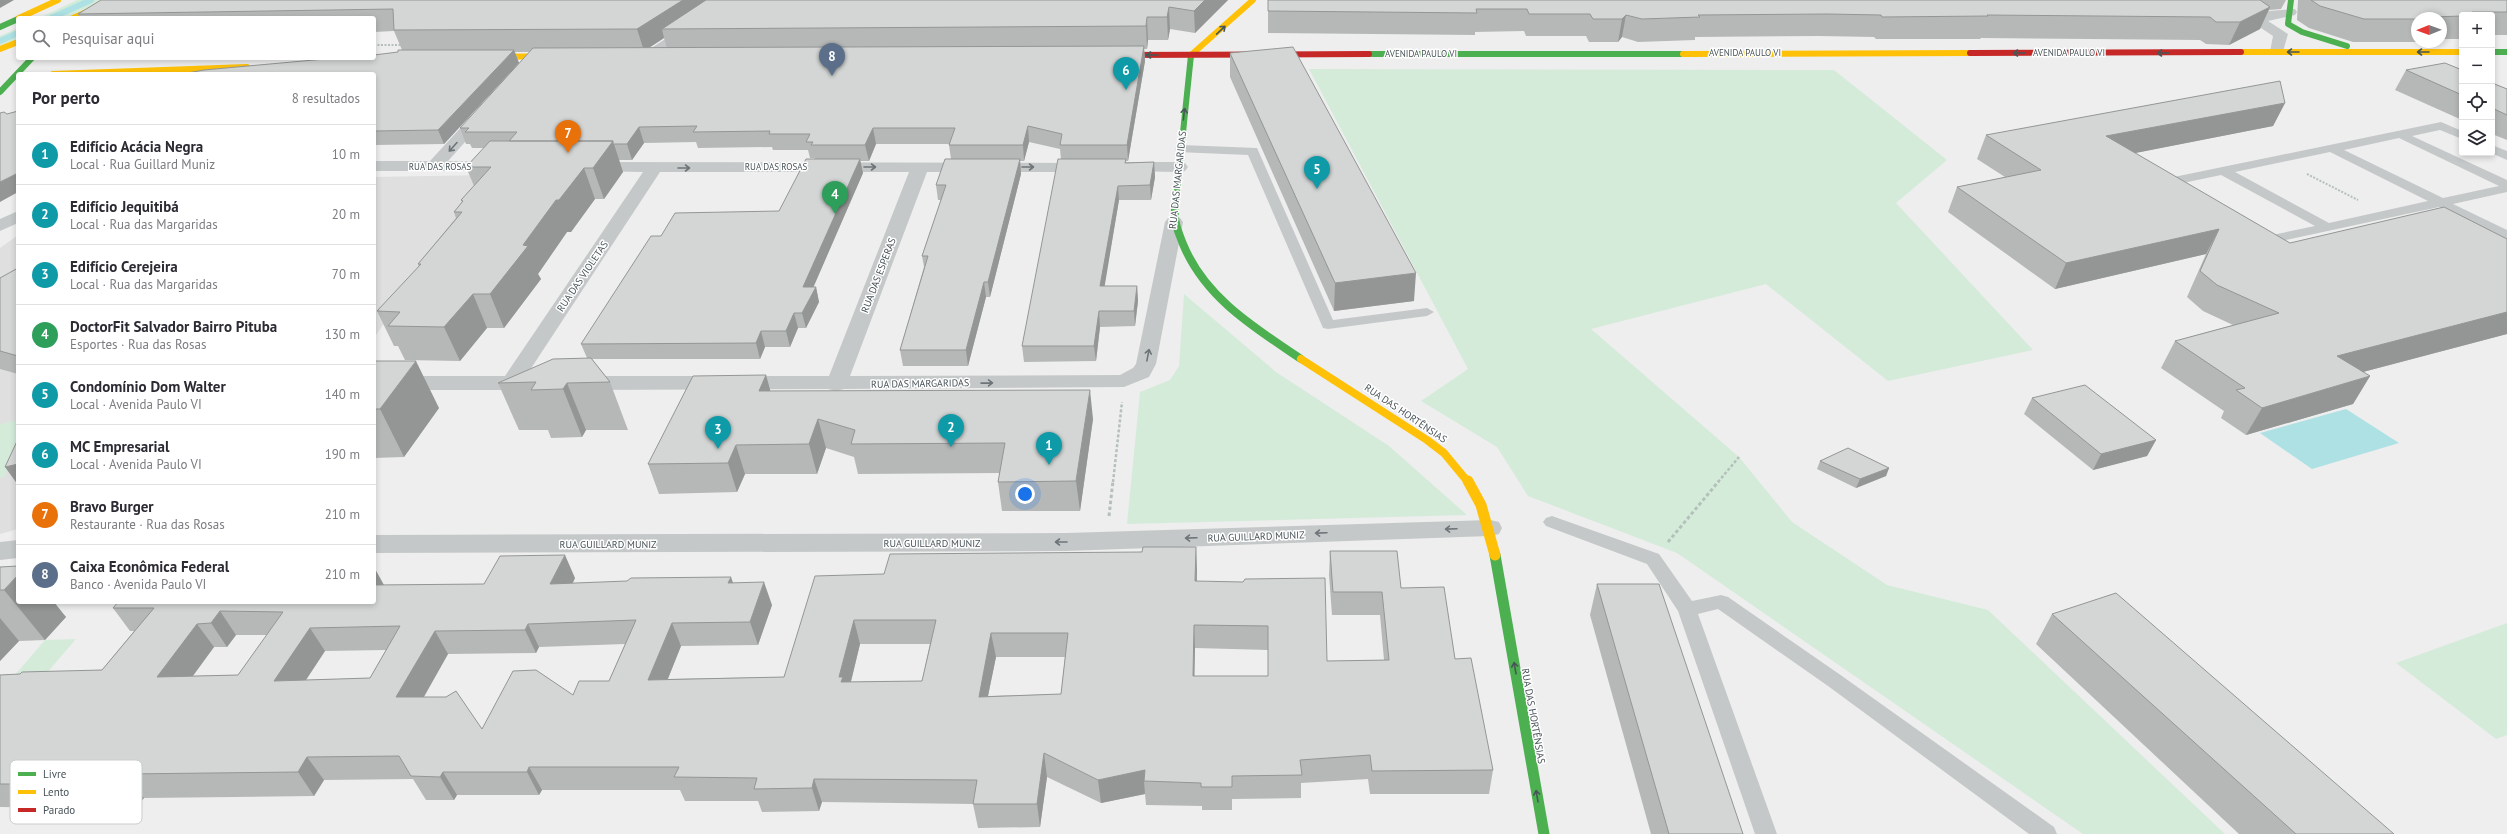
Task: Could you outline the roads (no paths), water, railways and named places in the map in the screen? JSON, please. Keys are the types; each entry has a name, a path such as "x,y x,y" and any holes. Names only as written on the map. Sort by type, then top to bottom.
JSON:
{"main road":[{"path":"23,16 58,0"},
{"path":"78,16 114,0"},
{"path":"1191,55 1253,0"},
{"path":"2291,6 2288,24 2302,32 2365,52"},
{"path":"0,27 16,19"},
{"path":"0,49 16,43"},
{"name":"AVENIDA PAULO VI","path":"1104,55 2459,52"},
{"path":"2495,52 2507,52"},
{"path":"646,55 665,55"},
{"name":"RUA DAS MARGARIDAS","path":"1174,222 1178,167 1191,55"},
{"path":"474,57 566,56"},
{"path":"3,72 28,60"},
{"path":"20,72 30,60"},
{"path":"121,72 257,67"},
{"path":"203,72 222,69"},
{"path":"3,72 16,74"},
{"path":"0,92 16,76"},
{"name":"RUA DAS HORTÊNSIAS","path":"1174,222 1188,256 1205,283 1221,301 1273,342 1430,440 1451,458 1468,478 1481,502 1490,528 1544,834"}],"street":[{"path":"646,55 736,0"},
{"path":"2199,0 2239,12 2278,17 2291,6"},
{"path":"2239,12 2281,34 2277,52"},
{"path":"520,73 535,56"},
{"path":"435,166 493,102"},
{"name":"RUA DAS ROSAS","path":"376,166 513,167"},
{"name":"RUA DAS ROSAS","path":"576,167 1178,167"},
{"name":"RUA DAS ESPERAS","path":"836,384 920,167"},
{"name":"RUA DAS VIOLETAS","path":"511,383 654,168"},
{"path":"0,226 16,217"},
{"name":"RUA DAS MARGARIDAS","path":"376,383 836,384 1124,381 1142,372 1146,364 1174,222"},
{"name":"RUA GUILLARD MUNIZ","path":"376,544 1106,540 1490,528"},
{"path":"0,550 16,548"}],"lane":[{"path":"2184,195 2164,183 2441,126 2459,134"},
{"path":"2399,134 2507,186"},
{"path":"2331,148 2507,234"},
{"path":"1180,149 1253,151 1328,325 1427,312"},
{"path":"2495,150 2507,156"},
{"path":"2223,171 2329,228"},
{"path":"2252,234 2265,242 2442,203 2507,186"},
{"path":"1552,522 1653,559 1686,610 1766,834"},
{"path":"1686,610 1721,602 1835,681 2046,834"}],"water":[{"path":"2346,409 2399,443 2312,469 2260,433"}],"waterway":[{"path":"55,16 91,0"},
{"path":"0,41 16,34"}],"place":[{"name":"Caixa Econômica Federal","path":"832,76"},
{"name":"MC Empresarial","path":"1126,90"},
{"name":"Bravo Burger","path":"568,153"},
{"name":"Condomínio Dom Walter","path":"1317,189"},
{"name":"DoctorFit Salvador Bairro Pituba","path":"835,214"},
{"name":"Edifício Jequitibá","path":"951,447"},
{"name":"Edifício Cerejeira","path":"718,449"},
{"name":"Edifício Acácia Negra","path":"1049,465"}]}
